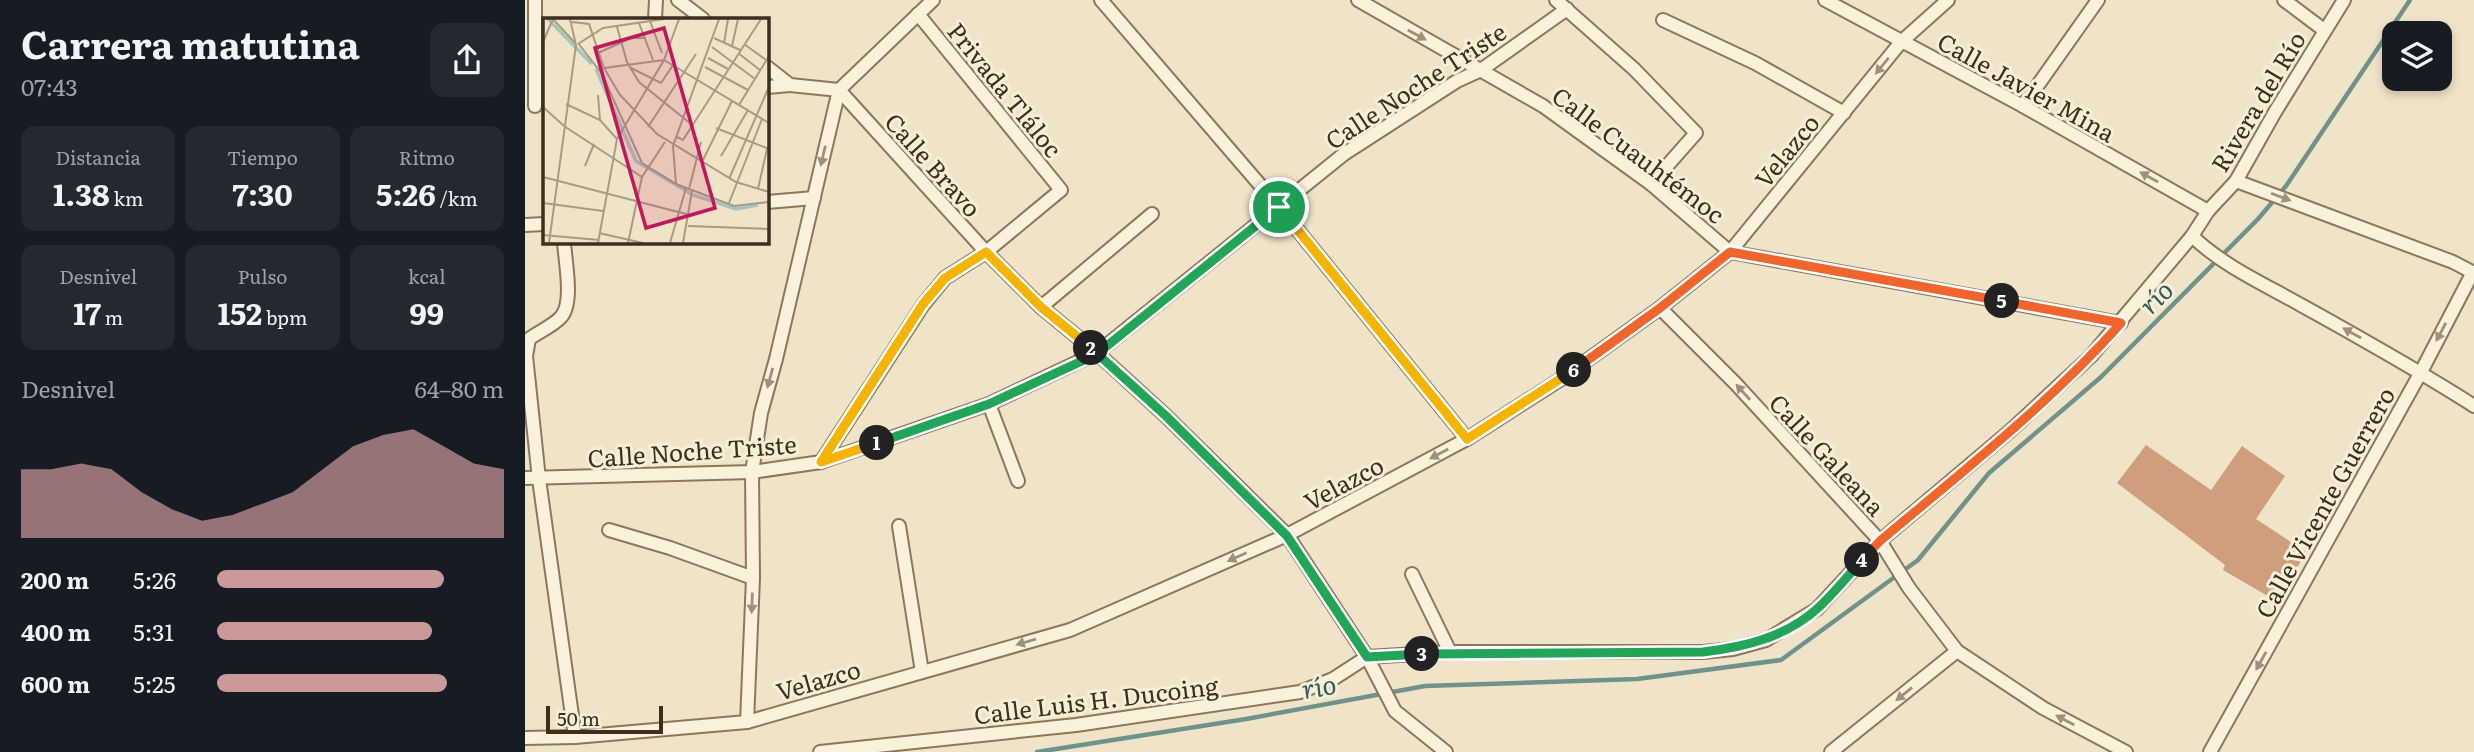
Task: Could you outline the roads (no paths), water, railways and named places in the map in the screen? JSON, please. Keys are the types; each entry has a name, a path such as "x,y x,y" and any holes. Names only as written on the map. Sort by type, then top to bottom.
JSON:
{"street":[{"path":"535,0 535,106"},
{"path":"655,18 656,0"},
{"path":"678,0 702,18"},
{"path":"747,722 753,578 751,472 761,412 839,90 933,0"},
{"path":"1101,0 1279,207 1467,439"},
{"name":"Calle Cuauhtémoc","path":"1359,0 1543,106 1651,184 1730,252 2121,323"},
{"name":"Calle Javier Mina","path":"1825,0 2022,106 2208,211"},
{"name":"Velazco","path":"525,738 575,737 747,722 1070,630 1287,536 1467,439 1561,379 1660,308 1730,252 1901,42 1948,0"},
{"path":"2022,106 2098,0"},
{"path":"2284,0 2324,30"},
{"name":"Rivera del Río","path":"1369,660 1450,652 1703,652 1733,649 1766,640 1817,609 2091,356 2121,323 2192,236 2208,211 2236,181 2274,112 2344,0"},
{"path":"1562,4 1634,69 1696,133 1651,184"},
{"name":"Calle Noche Triste","path":"525,478 751,472 821,462 989,404 1097,354 1344,154 1457,81 1481,70 1562,4"},
{"name":"Privada Tláloc","path":"918,14 1061,190 986,252"},
{"path":"1663,20 1755,63 1844,113"},
{"path":"768,68 790,85"},
{"path":"768,87 790,85 839,90"},
{"name":"Calle Bravo","path":"839,90 986,252 1041,307 1166,416 1287,536 1369,660 1395,711 1446,752"},
{"path":"2236,181 2474,272"},
{"path":"768,202 814,198"},
{"path":"1041,307 1152,214"},
{"path":"525,225 543,224"},
{"path":"2192,236 2205,249 2242,272 2421,372 2474,406"},
{"path":"564,243 570,297 562,317 529,339 526,356 539,479 575,737"},
{"path":"821,462 923,304 945,278 986,252"},
{"name":"Calle Vicente Guerrero","path":"2210,752 2474,272"},
{"name":"Calle Galeana","path":"1660,308 1736,384 1884,546 1909,588 1957,651 2043,708 2126,752"},
{"path":"989,404 1018,481"},
{"path":"899,526 922,672"},
{"path":"609,530 670,548 753,578"},
{"path":"1412,574 1450,652"},
{"path":"1831,752 1957,651"},
{"name":"Calle Luis H. Ducoing","path":"820,752 1076,725 1300,692 1369,660"}],"waterway":[{"name":"río","path":"1037,752 1246,719 1425,686 1637,679 1781,660 1918,560 1989,473 2101,377 2258,219 2286,186 2410,0"}]}
